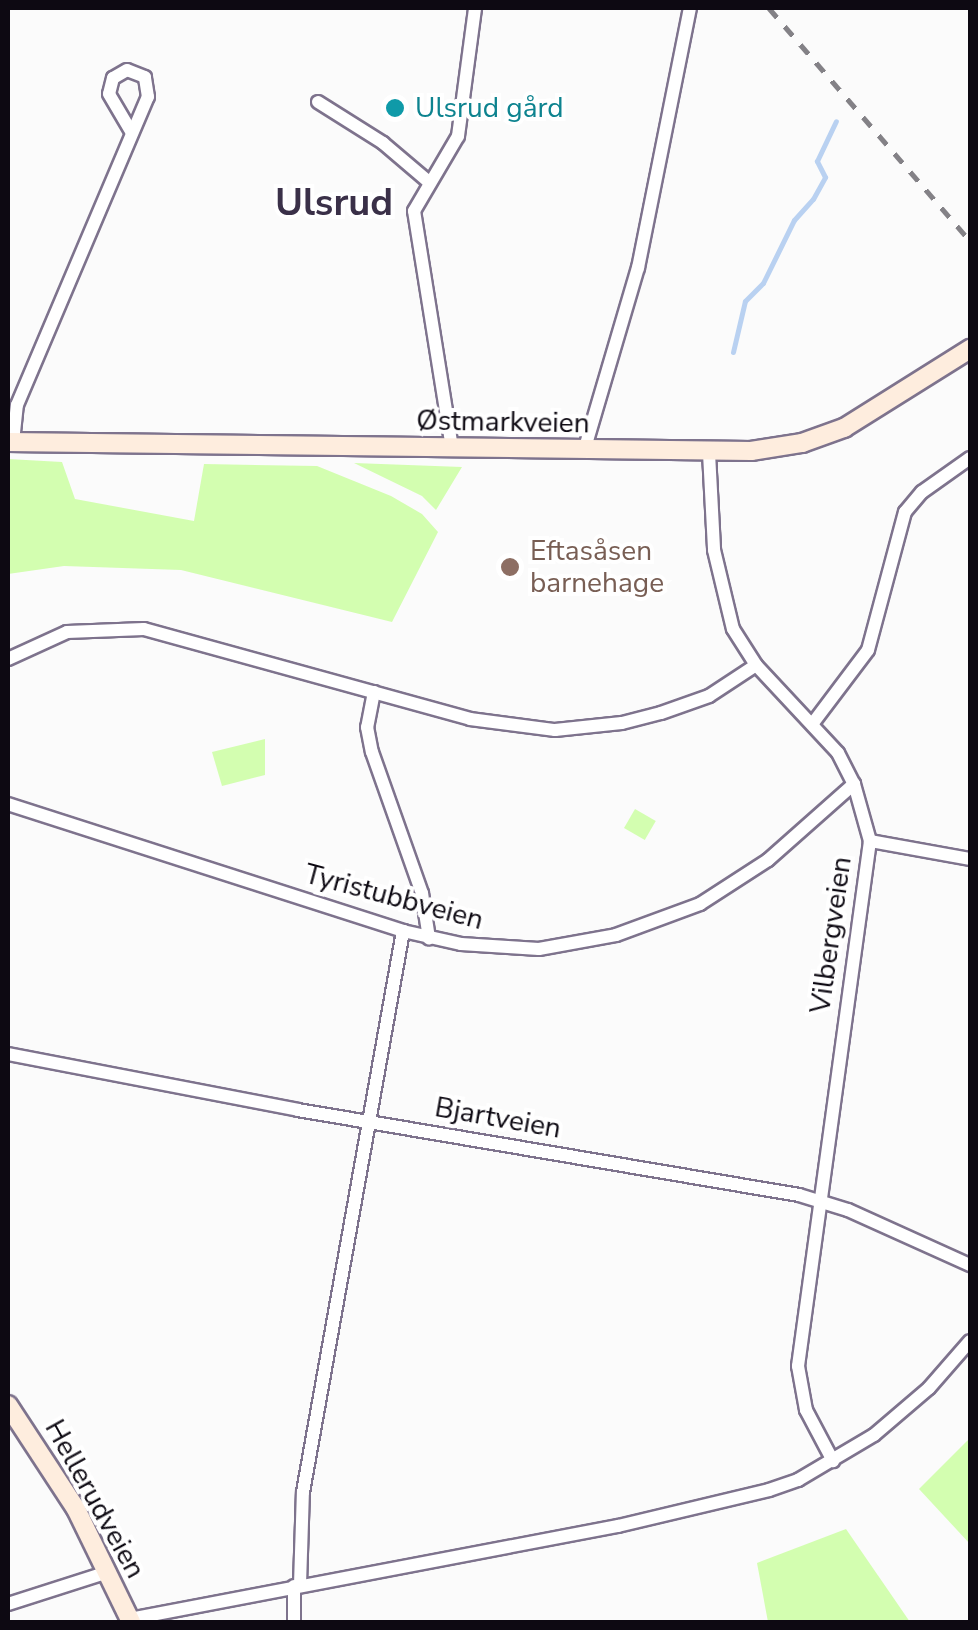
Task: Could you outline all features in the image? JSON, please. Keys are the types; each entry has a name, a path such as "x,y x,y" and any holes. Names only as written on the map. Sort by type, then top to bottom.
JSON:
{"street":[{"path":"452,448 414,219 416,202 452,149 464,113 476,8"},
{"path":"584,451 638,268 690,8"},
{"path":"10,442 17,406 148,97 148,82 139,72 126,70 113,78 109,94 132,133"},
{"path":"318,102 383,143 429,182"},
{"name":"Østmarkveien","path":"10,442 709,453 768,449 832,434 970,348"},
{"name":"Vilbergveien","path":"709,453 718,581 733,629 756,665 838,753 854,784 870,840 798,1366 806,1410 833,1461"},
{"path":"814,724 868,650 906,512 922,492 970,458"},
{"path":"8,659 67,632 144,629 470,719 555,730 622,723 661,714 709,696 756,665"},
{"path":"374,692 367,727 372,752 422,893 429,938"},
{"name":"Tyristubbveien","path":"8,804 403,931 493,948 539,949 616,935 673,916 742,879 854,784"},
{"path":"870,840 970,858"},
{"path":"294,1622 303,1492 403,931"},
{"name":"Bjartveien","path":"8,1054 821,1200 970,1265"},
{"path":"130,1621 297,1585 707,1508 798,1480 833,1461 908,1408 970,1341"},
{"name":"Hellerudveien","path":"8,1405 60,1483 130,1621"},
{"path":"8,1604 108,1572"}],"green space":[{"path":"8,459 62,462 75,499 194,521 204,464 317,466 391,496 422,514 438,532 392,622 181,570 64,566 8,574"},
{"path":"354,463 462,467 436,510 422,496"},
{"path":"265,739 265,775 222,786 212,752"},
{"path":"635,809 656,821 645,840 624,828"},
{"path":"970,1438 970,1544 919,1489"},
{"path":"846,1529 910,1622 768,1622 757,1563"}],"waterway":[{"path":"733,352 745,301 763,283 794,220 813,199 825,177 817,161 836,121"}],"railway":[{"path":"769,8 970,241"}],"place":[{"name":"Ulsrud gård","path":"395,108"},
{"name":"Eftasåsen barnehage","path":"510,567"}],"district":[{"name":"Ulsrud","path":"334,203"}]}
